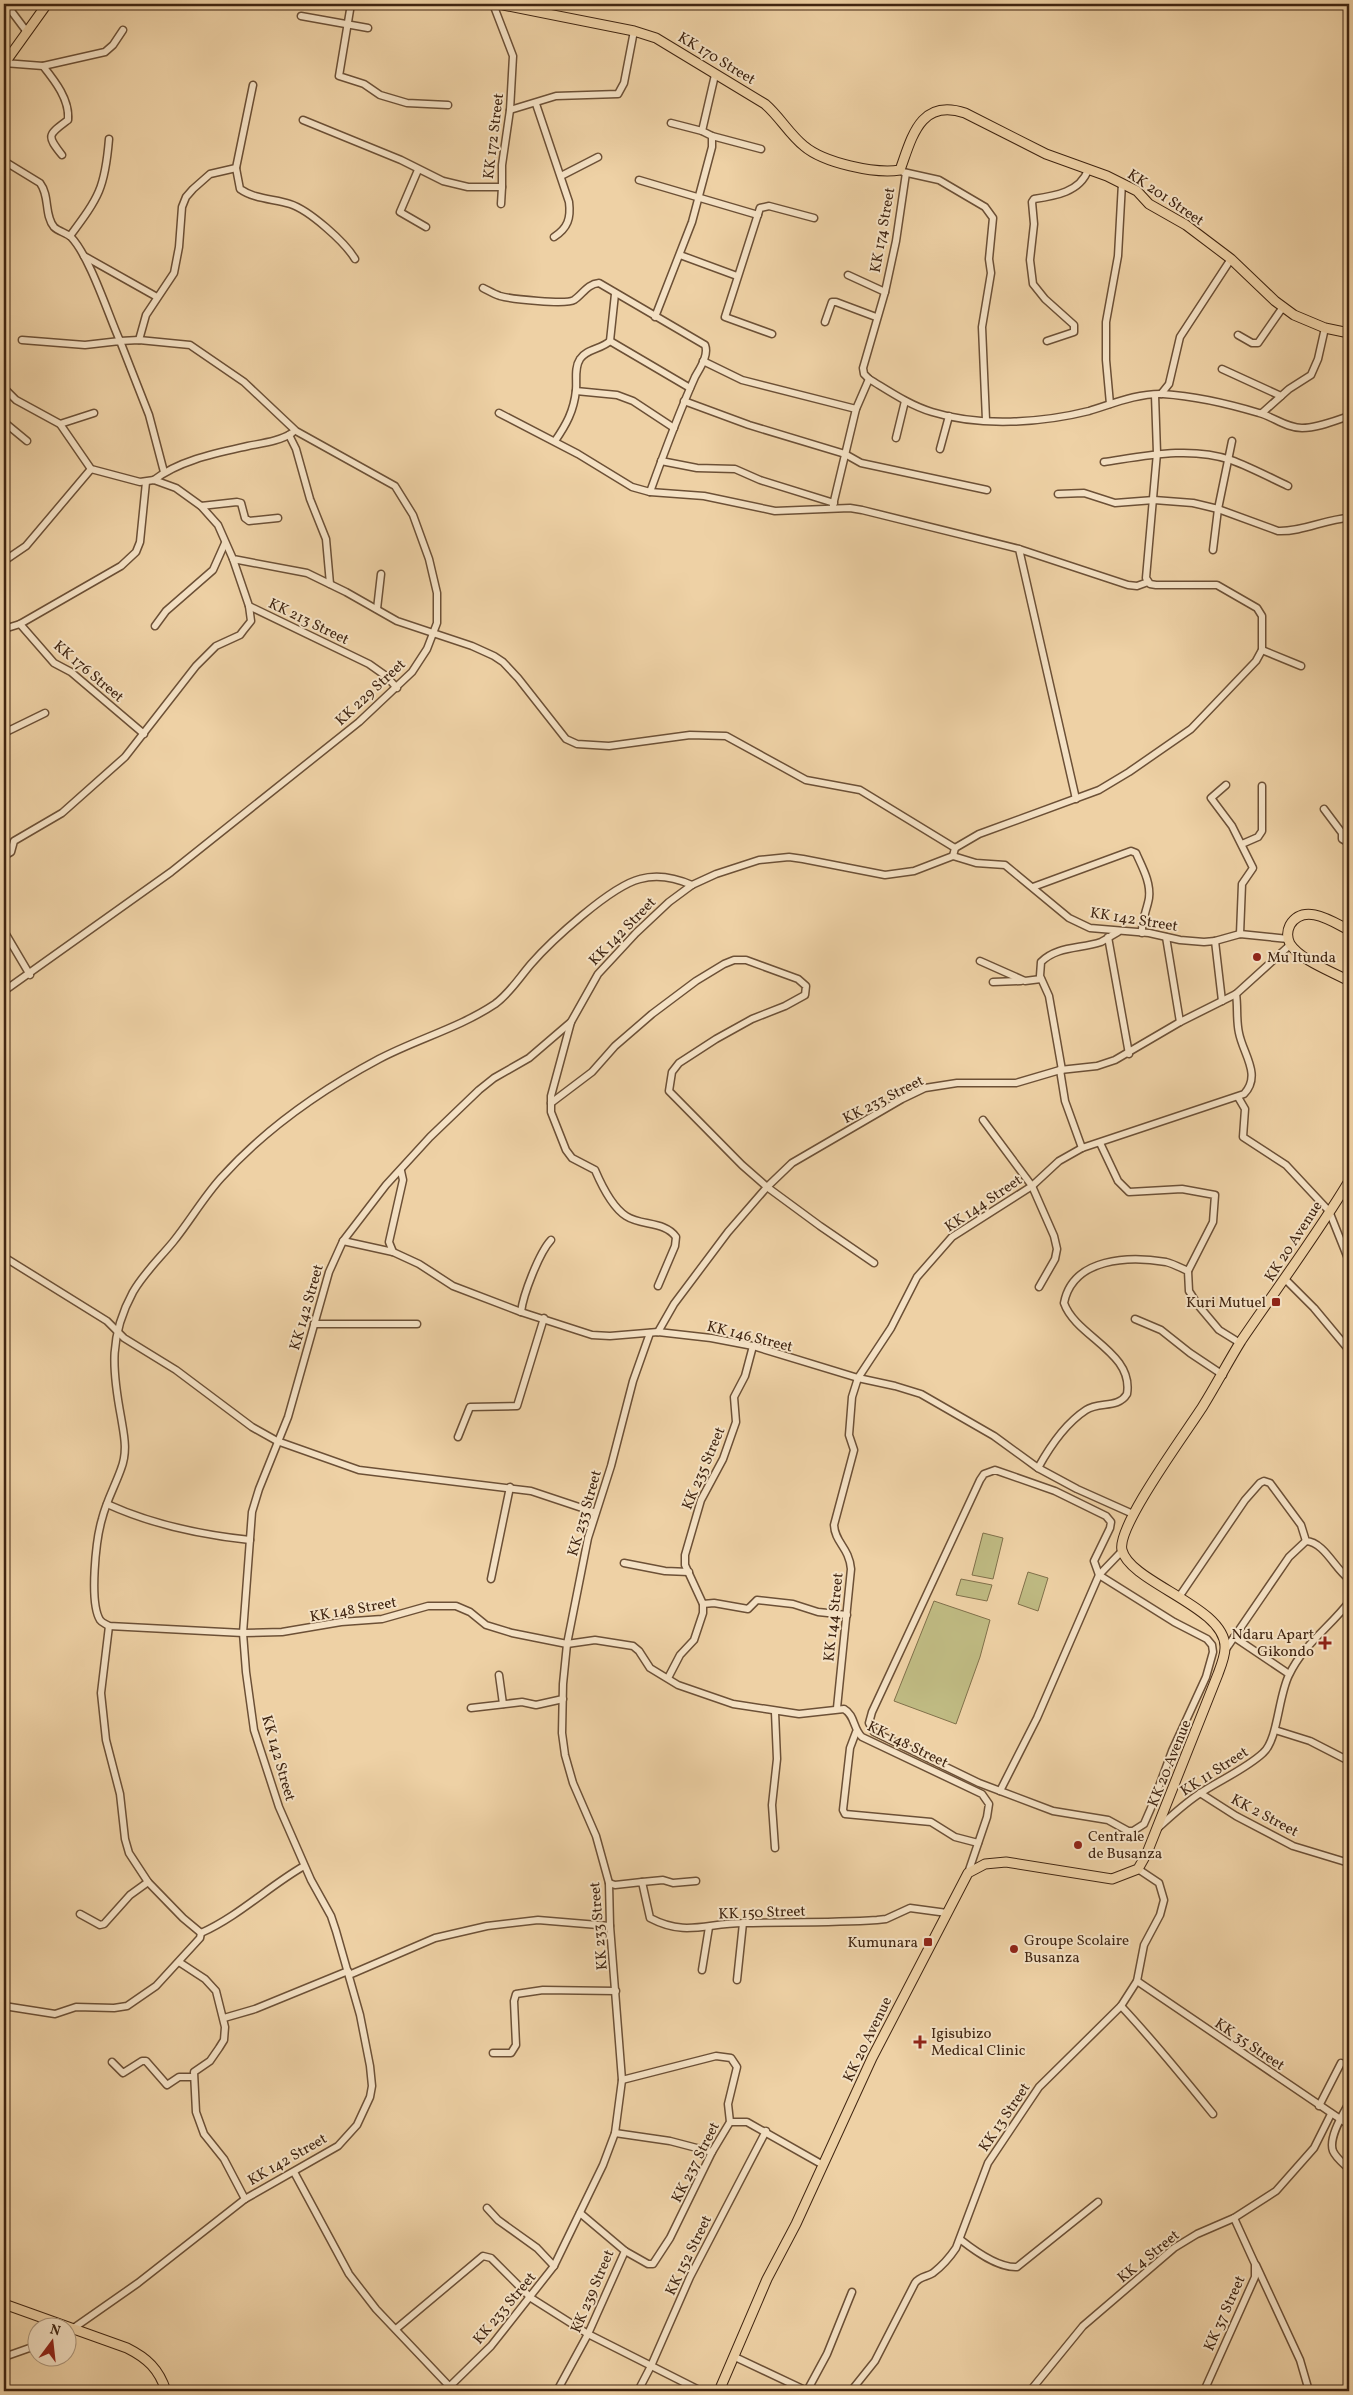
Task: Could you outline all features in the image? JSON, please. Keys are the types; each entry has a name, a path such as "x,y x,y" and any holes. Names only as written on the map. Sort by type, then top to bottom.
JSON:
{"main road":[{"path":"4,63 47,4"},
{"name":"KK 170 Street","path":"498,4 634,31 670,45 715,75 765,104 805,147 821,155 857,167 903,172"},
{"name":"KK 201 Street","path":"924,118 932,111 956,110 1046,154 1122,183 1137,191 1149,204 1186,225 1231,259 1283,307 1307,322 1349,333"},
{"name":"KK 174 Street","path":"903,172 909,145 924,118"},
{"path":"1349,930 1324,918 1308,914 1298,917 1289,929 1289,942 1300,955 1349,981"},
{"name":"KK 20 Avenue","path":"1122,1551 1122,1540 1133,1514 1223,1375 1240,1343 1348,1186"},
{"path":"1122,1551 1131,1565 1205,1615 1217,1627 1224,1638 1226,1649"},
{"name":"KK 20 Avenue","path":"1138,1869 1157,1829 1226,1649"},
{"path":"968,1872 985,1864 1006,1862 1112,1879 1138,1869"},
{"name":"KK 20 Avenue","path":"719,2391 767,2279 823,2165 872,2058 968,1872"},
{"path":"4,2304 40,2318"},
{"path":"78,2332 141,2355 153,2365 166,2391"}],"street":[{"path":"6,4 27,32"},
{"path":"352,4 339,76 364,84 380,95 407,103 448,105"},
{"name":"KK 172 Street","path":"303,120 392,156 443,181 468,187 502,187 502,165 510,110 514,56 492,4"},
{"path":"302,16 368,28"},
{"path":"4,63 42,66 105,52 113,45 123,30"},
{"path":"510,110 567,94 618,94 624,83 634,31"},
{"path":"42,66 68,106 68,120 53,131 50,136 50,140 62,155"},
{"path":"702,130 715,75"},
{"path":"253,85 236,168 240,189 250,194 292,204 308,213 347,248 355,260"},
{"path":"536,104 561,176 570,215 562,232 554,237"},
{"path":"671,123 702,130 712,136 761,149"},
{"path":"655,317 680,255 698,199 712,147 712,136"},
{"path":"70,236 92,207 103,183 109,139"},
{"path":"561,176 598,157"},
{"path":"4,162 45,189 48,210 54,227 70,236 84,256 149,415 164,472"},
{"path":"139,340 146,315 174,273 179,247 182,207 186,197 210,174 236,168"},
{"path":"418,170 400,212 426,227"},
{"path":"1047,341 1074,332 1075,329 1074,325 1039,293 1031,278 1030,253 1034,224 1032,202 1034,199 1061,195 1086,177 1088,170"},
{"path":"903,172 939,180 958,193 985,207 993,218 989,259 991,272 982,327 986,420"},
{"name":"KK 174 Street","path":"869,379 864,374 862,368 885,292 896,240 903,172"},
{"path":"639,180 698,199 758,215"},
{"path":"1110,404 1106,360 1106,322 1118,256 1122,183"},
{"path":"501,204 502,187"},
{"path":"772,334 724,316 760,208 764,205 814,218"},
{"path":"680,255 737,276"},
{"path":"84,256 157,297"},
{"path":"1148,582 1146,573 1154,500 1158,395 1169,384 1180,337 1231,259"},
{"path":"848,275 885,292"},
{"path":"483,288 499,296 541,301 573,301 595,284 599,284 706,345 707,350 703,361 684,401 650,492"},
{"path":"610,341 615,294"},
{"path":"825,322 832,302 876,317"},
{"path":"1238,335 1252,343 1258,343 1283,307"},
{"path":"1262,413 1281,396 1311,375 1318,359 1325,328"},
{"name":"KK 229 Street","path":"4,992 30,975 238,820 359,722 396,688 422,659 434,635 438,609 434,580 423,542 403,495 390,482 296,431 244,382 190,345 139,340 85,345 22,340"},
{"path":"610,341 690,388"},
{"path":"555,441 572,412 576,391 577,368 580,358 610,341"},
{"path":"703,361 742,380 856,409"},
{"path":"1222,369 1281,396"},
{"path":"833,506 856,409 869,379 906,401 932,412 968,420 1011,423 1052,418 1158,395 1194,398 1262,413 1288,425 1301,428 1349,416"},
{"path":"4,388 16,400 60,424 91,469 146,482 154,480 164,472 184,464 289,435 296,431"},
{"path":"576,391 617,395 633,402 674,428"},
{"path":"684,401 749,425 845,454 861,463 987,490"},
{"path":"896,438 906,401"},
{"path":"60,424 94,413"},
{"path":"499,413 555,441 632,487 650,492 704,496 774,511 833,506"},
{"path":"940,449 949,416"},
{"path":"4,422 27,442"},
{"path":"289,435 296,449 310,499 326,539 330,584"},
{"path":"1213,550 1218,509 1230,460 1232,441"},
{"path":"1104,462 1157,454 1184,453 1230,460 1288,486"},
{"path":"661,461 696,468 734,469 833,506 862,510 1019,550 1128,585 1137,586 1148,582 1156,585 1218,585 1257,608 1262,616 1262,650 1256,661 1191,729 1113,782 1076,799 979,834 954,848"},
{"path":"4,561 26,546 91,469"},
{"name":"KK 213 Street","path":"154,480 176,488 200,506 218,525 240,575 249,606 369,664 386,676 396,688"},
{"path":"4,629 20,624 121,566 136,552 140,542 146,482"},
{"path":"1058,494 1084,493 1116,503 1154,500 1184,502 1218,509 1278,531 1289,532 1336,519 1349,518"},
{"path":"200,506 237,502 241,504 245,518 249,522 278,518"},
{"path":"155,626 170,607 213,570 225,543"},
{"path":"1019,550 1076,799"},
{"path":"233,559 307,573 397,621 434,635 472,646 503,662 558,731 566,739 577,744 609,746 690,735 726,736 806,780 860,790 954,848"},
{"path":"377,610 382,574"},
{"path":"4,856 11,852 14,841 71,806 125,757 196,666 212,649 240,636 250,621 249,606"},
{"name":"KK 176 Street","path":"20,624 54,663 71,672 144,734"},
{"path":"1262,650 1301,666"},
{"path":"4,733 46,714"},
{"path":"1226,785 1211,798 1242,844 1253,868 1242,884 1240,934"},
{"path":"1242,844 1258,837 1262,831 1262,786"},
{"path":"1324,809 1342,833 1342,839 1349,842"},
{"path":"953,856 954,848"},
{"path":"1034,887 1131,851 1136,853 1148,883 1149,896 1141,925 1142,933"},
{"name":"KK 142 Street","path":"78,2325 138,2283 245,2199 338,2146 350,2135 361,2118 370,2097 372,2086 364,2032 331,1916 304,1866 279,1807 254,1730 243,1633 255,1500 288,1417 329,1272 343,1241 386,1185 401,1171 430,1137 480,1090 494,1078 529,1058 571,1022 605,966 651,919 692,885 743,864 772,858 789,857 820,861 870,874 885,875 914,871 953,856 976,864 1005,865 1079,924 1100,930 1142,933 1180,940 1214,941 1240,934 1289,942"},
{"path":"201,1933 183,1918 148,1882 129,1852 125,1839 120,1794 106,1740 101,1693 109,1626 100,1619 95,1591 95,1551 107,1504 126,1454 114,1359 116,1331 125,1308 145,1273 174,1240 221,1178 252,1147 284,1120 326,1090 379,1059 444,1031 493,1005 508,994 531,964 558,936 625,885 652,877 679,880 692,885"},
{"path":"4,931 30,975"},
{"path":"1082,1148 1065,1101 1048,996 1039,970 1041,962 1047,956 1060,951 1101,942 1119,931"},
{"path":"1108,937 1129,1054"},
{"path":"1166,937 1180,1022"},
{"path":"1214,941 1222,1001"},
{"name":"KK 233 Street","path":"658,1332 674,1304 728,1232 767,1187 792,1163 902,1099 925,1088 957,1083 1016,1083 1061,1070 1097,1066 1129,1054 1180,1022 1236,994 1289,942"},
{"path":"551,1103 580,1083 615,1046 652,1014 696,981 734,960 746,960 766,966 804,983 807,989 805,995 785,1006 752,1019 679,1063 672,1072 669,1091 701,1121 742,1165 767,1187 874,1263"},
{"path":"980,961 1025,981"},
{"path":"993,982 1041,979"},
{"path":"1236,994 1239,1036 1252,1075 1248,1090 1238,1097 1244,1106 1242,1131 1244,1139 1286,1165 1329,1211 1349,1261"},
{"path":"571,1022 556,1073 551,1112 566,1150 572,1158 595,1170 598,1180 622,1213 628,1217 667,1229 676,1237 675,1246 658,1286"},
{"name":"KK 144 Street","path":"836,1708 851,1568 850,1558 845,1547 836,1537 834,1525 854,1450 849,1435 849,1412 858,1378 891,1328 913,1284 934,1257 963,1228 1032,1186 1059,1161 1082,1148 1141,1127 1238,1097"},
{"path":"983,1120 1032,1186 1054,1236 1057,1249 1055,1259 1039,1287"},
{"path":"1100,1143 1118,1181 1129,1192 1182,1189 1215,1195 1213,1222 1188,1271 1189,1291 1219,1330 1240,1343"},
{"path":"393,1252 390,1242 403,1180 401,1171"},
{"path":"521,1312 522,1302 536,1266 551,1240"},
{"name":"KK 146 Street","path":"343,1241 393,1252 419,1264 454,1286 521,1312 592,1335 658,1332 696,1335 753,1346 858,1378 921,1394 994,1436 1038,1468 1077,1489 1133,1514"},
{"path":"4,1257 107,1321 116,1331 136,1346 176,1370 252,1427 277,1441 359,1470 510,1487 553,1497 594,1512"},
{"path":"1038,1468 1062,1433 1080,1414 1091,1407 1120,1402 1127,1394 1127,1380 1116,1359 1074,1320 1066,1308 1064,1302 1066,1294 1075,1279 1094,1267 1112,1260 1124,1259 1167,1262 1188,1271"},
{"path":"1285,1279 1314,1308 1349,1350"},
{"path":"458,1437 470,1407 517,1406 544,1318"},
{"path":"1136,1319 1162,1330 1190,1354 1223,1375"},
{"path":"314,1324 417,1324"},
{"name":"KK 233 Street","path":"448,2389 491,2346 531,2298 554,2266 603,2165 615,2132 622,2080 608,1883 596,1836 572,1783 565,1755 562,1733 563,1699 567,1644 594,1512 610,1466 633,1381 650,1333"},
{"name":"KK 235 Street","path":"703,1604 685,1565 688,1544 701,1500 723,1460 736,1422 734,1397 745,1376 753,1346"},
{"path":"995,1470 1055,1491 1106,1516 1110,1522 1110,1528 1094,1560 1099,1575 1174,1622 1207,1639 1212,1644 1213,1652 1206,1677 1172,1751 1144,1824 1133,1831 1128,1831 1108,1820 1053,1811 1000,1791 888,1740 874,1732 869,1723 882,1689 984,1474 995,1470"},
{"path":"1179,1597 1245,1500 1262,1482 1270,1483 1301,1525 1306,1540"},
{"path":"492,1578 510,1487"},
{"path":"107,1504 142,1518 196,1532 250,1540"},
{"path":"1306,1540 1317,1544 1340,1573 1349,1579"},
{"path":"1226,1649 1290,1557 1306,1540"},
{"path":"1000,1791 1037,1718 1099,1575 1122,1551"},
{"path":"624,1563 665,1571 689,1572"},
{"path":"668,1678 680,1655 694,1640 703,1613 703,1604 748,1609 757,1600 794,1604 818,1612 846,1615"},
{"name":"KK 11 Street","path":"1157,1829 1200,1793 1216,1785 1264,1753 1271,1743 1280,1698 1289,1674 1312,1640 1349,1602"},
{"name":"KK 148 Street","path":"109,1626 243,1633 302,1630 341,1622 382,1618 436,1605 464,1609 479,1621 497,1629 567,1644 595,1640 633,1646 639,1651 650,1668 684,1688 726,1702 775,1712 799,1714 836,1708 848,1711 856,1732 862,1737 982,1794 990,1804 968,1872"},
{"path":"1234,1637 1289,1674"},
{"path":"499,1675 503,1704"},
{"path":"472,1708 522,1702 536,1705 563,1699"},
{"path":"775,1712 777,1759 772,1805 775,1848"},
{"path":"1275,1730 1310,1741 1349,1761"},
{"path":"856,1732 850,1748 843,1810 845,1814 930,1822 955,1837 978,1843"},
{"name":"KK 2 Street","path":"1200,1793 1236,1816 1293,1846 1349,1863"},
{"path":"4,2006 55,2014 76,2007 121,2008 136,2001 156,1986 179,1962 200,1938 201,1933 212,1928 304,1866"},
{"name":"KK 13 Street","path":"851,2391 875,2361 915,2283 921,2277 932,2274 949,2258 960,2240 988,2163 1039,2087 1120,2006 1137,1982 1144,1945 1160,1915 1164,1900 1159,1883 1138,1869"},
{"path":"608,1883 615,1885 663,1880 673,1883 696,1881"},
{"path":"80,1914 100,1924 104,1924 130,1895 148,1882"},
{"name":"KK 150 Street","path":"642,1882 650,1918 675,1928 698,1929 743,1923 877,1920 886,1919 910,1908 947,1913"},
{"path":"224,2018 254,2009 434,1938 487,1926 538,1920 610,1926"},
{"path":"737,1980 743,1923"},
{"path":"702,1970 708,1927"},
{"path":"179,1962 205,1979 216,1991 224,2018 226,2030 224,2040 210,2060 195,2071 193,2077 196,2092 196,2112 204,2134 224,2159 245,2199"},
{"name":"KK 35 Street","path":"1137,1982 1349,2125"},
{"path":"493,2054 511,2053 516,2045 514,2001 516,1994 543,1990 616,1991"},
{"path":"1120,2006 1172,2063 1212,2114"},
{"name":"KK 237 Street","path":"622,2080 716,2056 731,2058 737,2067 728,2104 730,2122 712,2152 670,2238 655,2263 648,2264 625,2251"},
{"path":"112,2062 123,2074 142,2061 146,2061 167,2085 179,2077 193,2077"},
{"path":"1319,2106 1340,2063"},
{"path":"1349,2103 1339,2118 1332,2148 1337,2157 1349,2169"},
{"name":"KK 4 Street","path":"1030,2391 1066,2345 1094,2316 1174,2248 1197,2234 1234,2218 1276,2191 1314,2148 1332,2114"},
{"path":"730,2122 747,2122 766,2131 823,2165"},
{"name":"KK 152 Street","path":"638,2391 690,2277 766,2131"},
{"path":"615,2132 670,2141 712,2152"},
{"path":"294,2172 349,2274 376,2309 448,2389"},
{"path":"960,2240 981,2255 1011,2267 1017,2267 1098,2202"},
{"path":"487,2208 498,2220 537,2248 554,2266"},
{"name":"KK 239 Street","path":"557,2391 588,2334 625,2251 580,2213"},
{"name":"KK 37 Street","path":"1204,2391 1253,2282 1255,2264 1234,2218"},
{"path":"396,2329 484,2256 490,2258 531,2298 588,2334 700,2391"},
{"path":"1255,2264 1300,2360 1309,2391"},
{"path":"735,2357 807,2391 827,2354 852,2292"},
{"path":"4,2357 28,2349"}],"shaded area":[{"path":"983,1533 1003,1538 993,1579 972,1575"},
{"path":"1028,1572 1048,1578 1038,1611 1018,1604"},
{"path":"961,1579 992,1585 987,1601 956,1595"},
{"path":"934,1601 990,1620 980,1657 956,1724 894,1701"}],"place":[{"name":"Mu Itunda","path":"1257,957"},
{"name":"Kuri Mutuel","path":"1276,1302"},
{"name":"Ndaru Apart Gikondo","path":"1325,1643"},
{"name":"Centrale de Busanza","path":"1078,1845"},
{"name":"Kumunara","path":"928,1942"},
{"name":"Groupe Scolaire Busanza","path":"1014,1949"},
{"name":"Igisubizo Medical Clinic","path":"920,2042"}]}
